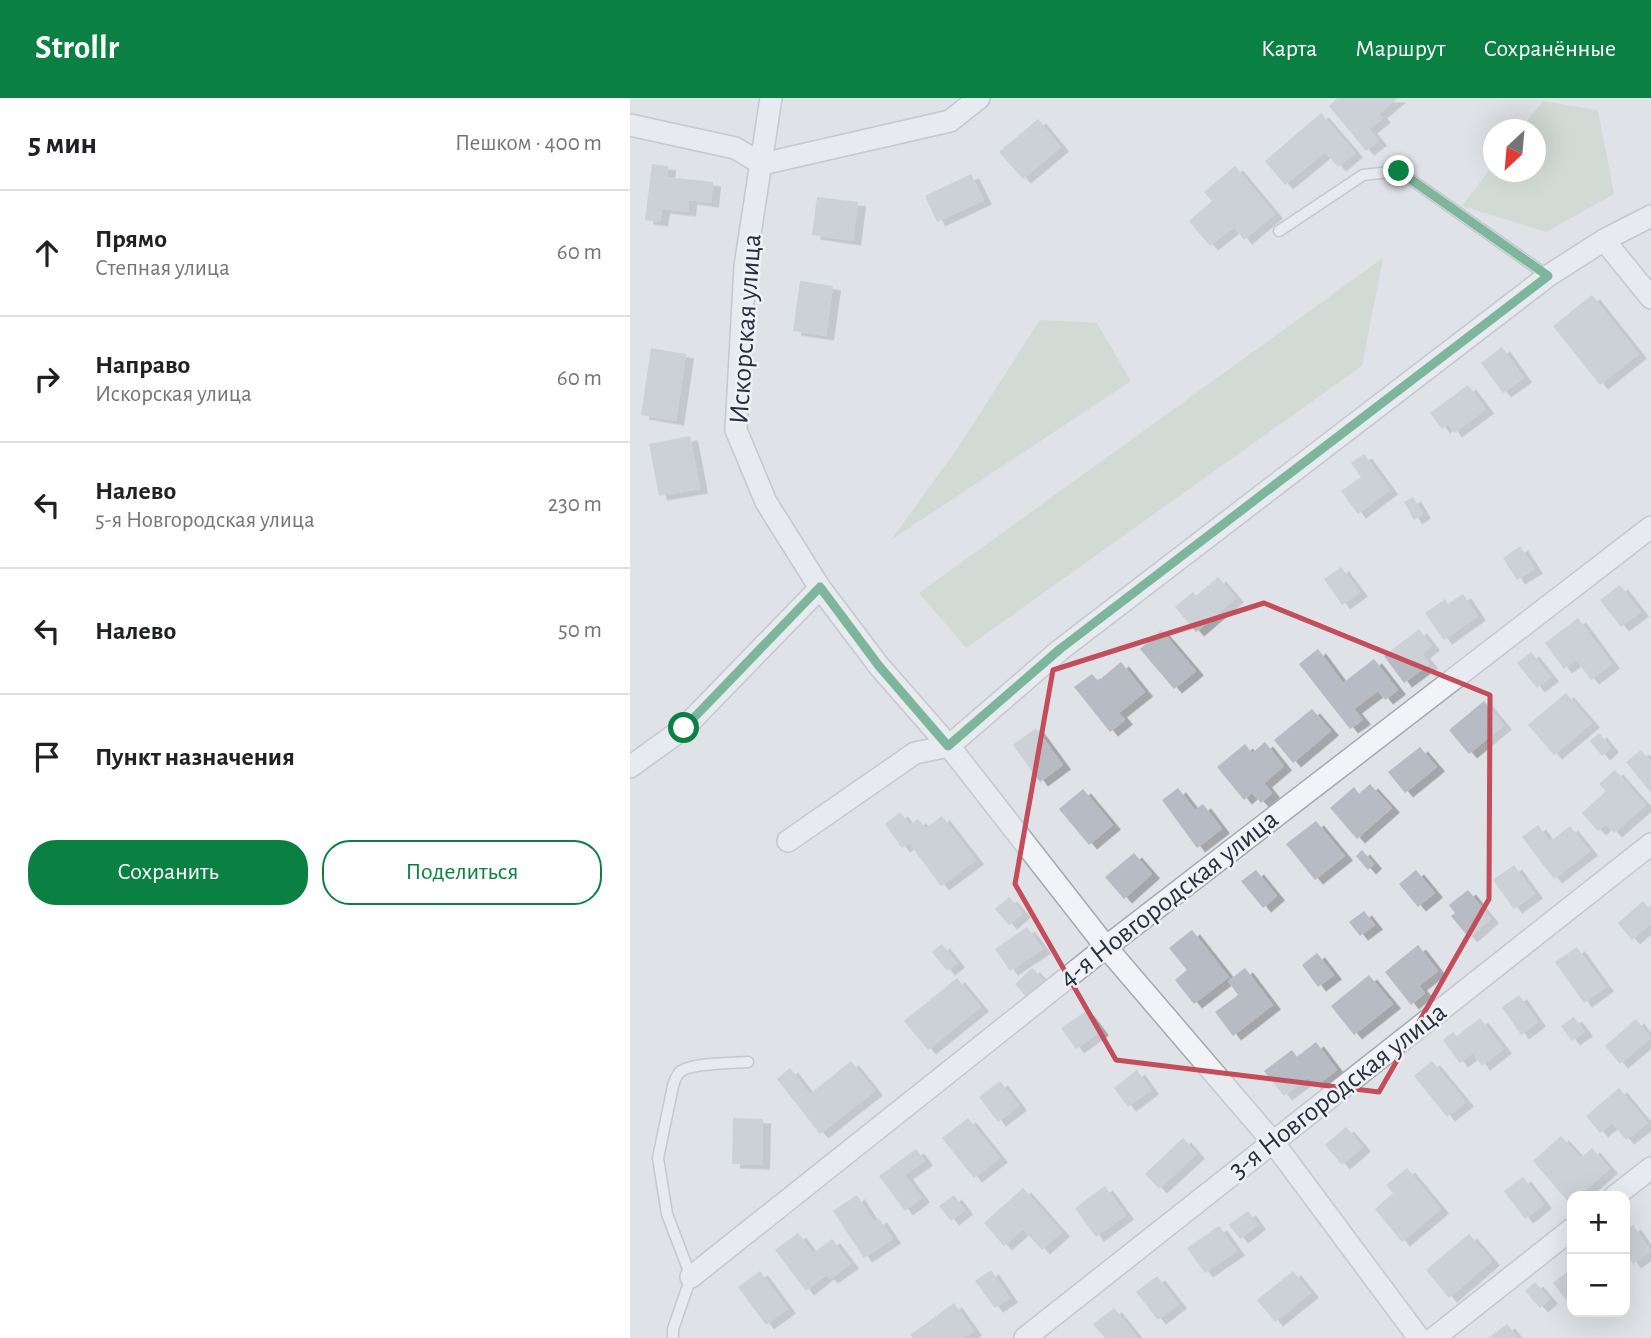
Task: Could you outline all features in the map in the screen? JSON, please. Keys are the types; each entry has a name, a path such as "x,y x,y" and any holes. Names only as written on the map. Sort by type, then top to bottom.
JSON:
{"street":[{"name":"Искорская улица","path":"771,98 745,266 736,430 766,502 820,587 879,666 948,746 1106,947 1273,1142 1419,1338"},
{"path":"630,125 735,148 761,164 950,121 979,98"},
{"path":"788,841 915,753 948,746 1060,649 1548,276 1604,240 1651,216"},
{"path":"1604,240 1651,298"},
{"name":"4-я Новгородская улица","path":"691,1277 1106,947 1651,527"},
{"path":"630,767 684,728 820,587"},
{"name":"3-я Новгородская улица","path":"1025,1338 1651,844"},
{"path":"1621,1191 1651,1168"},
{"path":"1433,1338 1567,1233"}],"lane":[{"path":"1279,231 1363,175 1399,171 1548,276"},
{"path":"673,1338 673,1329 691,1277 667,1213 658,1158 673,1086 676,1076 682,1070 694,1066 748,1062"}],"highlighted area":[{"path":"1264,603 1490,695 1489,899 1379,1092 1116,1060 1015,884 1053,670"}],"green space":[{"path":"1543,101 1598,110 1614,194 1546,232 1462,206 1483,178 1483,182 1546,182 1546,119 1529,119"},
{"path":"1383,258 1362,366 966,648 919,593"},
{"path":"1040,320 1097,323 1131,381 891,540 957,449"}],"building":[{"path":"1338,98 1398,98 1379,114 1383,118 1369,129 1379,141 1366,151 1329,106"},
{"path":"1321,113 1355,153 1338,167 1325,152 1285,185 1265,161"},
{"path":"1038,119 1061,147 1023,179 999,152"},
{"path":"652,164 668,166 667,177 713,182 711,203 689,200 688,212 662,209 660,222 645,220"},
{"path":"1235,166 1275,214 1244,240 1234,227 1210,246 1189,221 1212,201 1204,192"},
{"path":"971,174 984,200 937,222 925,196"},
{"path":"817,197 858,202 853,241 812,235"},
{"path":"800,281 833,286 826,336 793,331"},
{"path":"1592,295 1639,354 1600,385 1553,326"},
{"path":"1502,347 1524,378 1503,393 1481,363"},
{"path":"651,348 686,354 676,421 641,415"},
{"path":"1468,385 1486,409 1454,433 1448,424 1442,429 1430,413"},
{"path":"690,436 700,489 659,496 649,444"},
{"path":"1364,454 1390,490 1358,514 1341,491 1361,477 1351,463"},
{"path":"1413,497 1423,514 1414,520 1404,502"},
{"path":"1520,546 1535,569 1517,580 1503,558"},
{"path":"1341,567 1360,592 1342,605 1324,579"},
{"path":"1218,577 1236,598 1196,632 1175,607 1193,592 1196,596"},
{"path":"1620,585 1641,612 1621,627 1600,600"},
{"path":"1463,594 1478,616 1444,640 1425,613 1445,599 1448,604"},
{"path":"1578,618 1612,664 1591,680 1576,660 1564,669 1545,643"},
{"path":"1419,629 1432,646 1422,654 1430,664 1404,683 1384,656"},
{"path":"1161,630 1196,671 1174,689 1140,649"},
{"path":"1318,649 1343,683 1374,659 1398,690 1385,700 1378,691 1354,709 1363,720 1350,729 1299,664"},
{"path":"1531,652 1551,677 1537,688 1517,663"},
{"path":"1121,662 1145,692 1119,713 1125,720 1110,732 1074,687 1092,674 1098,681"},
{"path":"1566,693 1592,723 1554,755 1528,725"},
{"path":"1484,701 1504,725 1469,754 1449,730"},
{"path":"1312,709 1331,731 1293,763 1274,740"},
{"path":"1036,728 1063,765 1040,782 1013,745"},
{"path":"1599,733 1611,748 1602,756 1590,741"},
{"path":"1265,742 1284,766 1264,783 1272,793 1261,803 1252,793 1244,800 1217,767 1245,744 1252,753"},
{"path":"1420,747 1437,767 1405,793 1388,772"},
{"path":"1641,750 1651,762 1651,793 1626,762"},
{"path":"1615,770 1646,805 1614,833 1606,824 1598,831 1582,813 1606,791 1599,784"},
{"path":"1370,784 1392,808 1357,839 1330,808 1354,787 1359,794"},
{"path":"1178,788 1195,810 1203,804 1222,829 1197,848 1162,800"},
{"path":"1083,789 1113,825 1089,845 1059,809"},
{"path":"900,812 910,825 918,819 926,828 942,816 976,860 941,886 909,843 902,848 885,824"},
{"path":"1316,821 1345,856 1315,880 1286,844"},
{"path":"1538,825 1550,842 1570,826 1590,851 1554,879 1522,837"},
{"path":"1362,850 1374,864 1368,870 1356,856"},
{"path":"1134,853 1152,874 1124,899 1105,877"},
{"path":"1514,865 1535,894 1514,909 1493,880"},
{"path":"1256,870 1277,896 1263,908 1241,881"},
{"path":"1416,870 1435,893 1418,907 1399,884"},
{"path":"1468,890 1491,919 1469,938 1451,916 1455,913 1449,905"},
{"path":"1009,897 1023,913 1009,925 995,909"},
{"path":"1643,901 1651,911 1651,923 1632,940 1618,923"},
{"path":"1364,911 1375,925 1360,936 1349,922"},
{"path":"1027,927 1043,949 1010,971 995,949"},
{"path":"1192,930 1229,977 1194,1004 1175,980 1187,970 1169,948"},
{"path":"942,944 957,963 947,971 932,952"},
{"path":"1418,945 1438,971 1419,986 1425,993 1411,1005 1385,972"},
{"path":"1577,947 1606,987 1584,1003 1555,962"},
{"path":"1317,953 1334,975 1318,987 1302,965"},
{"path":"1032,968 1045,981 1027,998 1015,984"},
{"path":"1245,968 1273,1005 1233,1036 1215,1012 1238,995 1228,981"},
{"path":"1369,975 1393,1004 1354,1035 1331,1006"},
{"path":"957,978 981,1007 928,1050 904,1021"},
{"path":"1519,995 1538,1022 1521,1035 1502,1007"},
{"path":"1086,1011 1101,1031 1076,1049 1061,1028"},
{"path":"1574,1017 1585,1032 1572,1041 1561,1026"},
{"path":"1480,1018 1504,1049 1482,1066 1473,1053 1460,1063 1443,1040 1453,1032 1457,1036"},
{"path":"1636,1019 1651,1038 1620,1064 1605,1046"},
{"path":"1316,1042 1337,1070 1315,1087 1308,1078 1284,1096 1264,1071 1292,1050 1297,1057"},
{"path":"851,1061 875,1091 820,1134 777,1079 790,1068 810,1094"},
{"path":"1432,1061 1466,1102 1447,1117 1414,1076"},
{"path":"1137,1070 1151,1090 1128,1107 1114,1088"},
{"path":"1000,1081 1019,1106 998,1122 979,1097"},
{"path":"1619,1088 1648,1123 1626,1140 1612,1123 1600,1133 1586,1116"},
{"path":"733,1118 763,1119 762,1165 732,1164"},
{"path":"968,1118 1000,1158 974,1178 942,1138"},
{"path":"1346,1127 1363,1147 1342,1165 1325,1145"},
{"path":"1561,1136 1581,1158 1592,1148 1610,1169 1585,1191 1567,1191 1567,1201 1533,1161"},
{"path":"1183,1138 1197,1154 1159,1189 1145,1174"},
{"path":"916,1149 925,1161 905,1175 922,1198 905,1211 879,1176"},
{"path":"1407,1168 1441,1209 1402,1242 1375,1209 1393,1193 1386,1185"},
{"path":"1523,1177 1544,1204 1525,1219 1504,1191"},
{"path":"1105,1186 1126,1215 1096,1237 1075,1208"},
{"path":"1023,1188 1062,1232 1042,1250 1023,1229 1004,1246 984,1223"},
{"path":"857,1195 874,1222 879,1218 893,1239 864,1258 833,1211"},
{"path":"954,1195 965,1210 951,1221 939,1206"},
{"path":"1248,1211 1258,1225 1240,1239 1229,1225"},
{"path":"1633,1225 1651,1251 1633,1264 1630,1260 1630,1227"},
{"path":"1219,1226 1237,1251 1205,1273 1187,1248"},
{"path":"798,1233 813,1253 832,1239 851,1264 830,1279 826,1275 806,1291 775,1250"},
{"path":"1469,1234 1492,1261 1449,1298 1426,1270"},
{"path":"991,1270 1010,1298 995,1308 975,1281"},
{"path":"760,1271 788,1309 766,1325 738,1287"},
{"path":"1293,1271 1311,1293 1275,1322 1257,1300"},
{"path":"1567,1272 1566,1300 1553,1283"},
{"path":"1157,1276 1179,1304 1158,1320 1136,1292"},
{"path":"1535,1282 1550,1299 1540,1308 1525,1291"},
{"path":"954,1303 974,1331 964,1338 913,1338 910,1335"},
{"path":"1114,1308 1138,1338 1105,1338 1093,1324"},
{"path":"1507,1324 1518,1338 1488,1338"}],"route":[{"path":"684,728 820,587 879,666 948,746 1060,649 1548,276 1399,171"}]}
